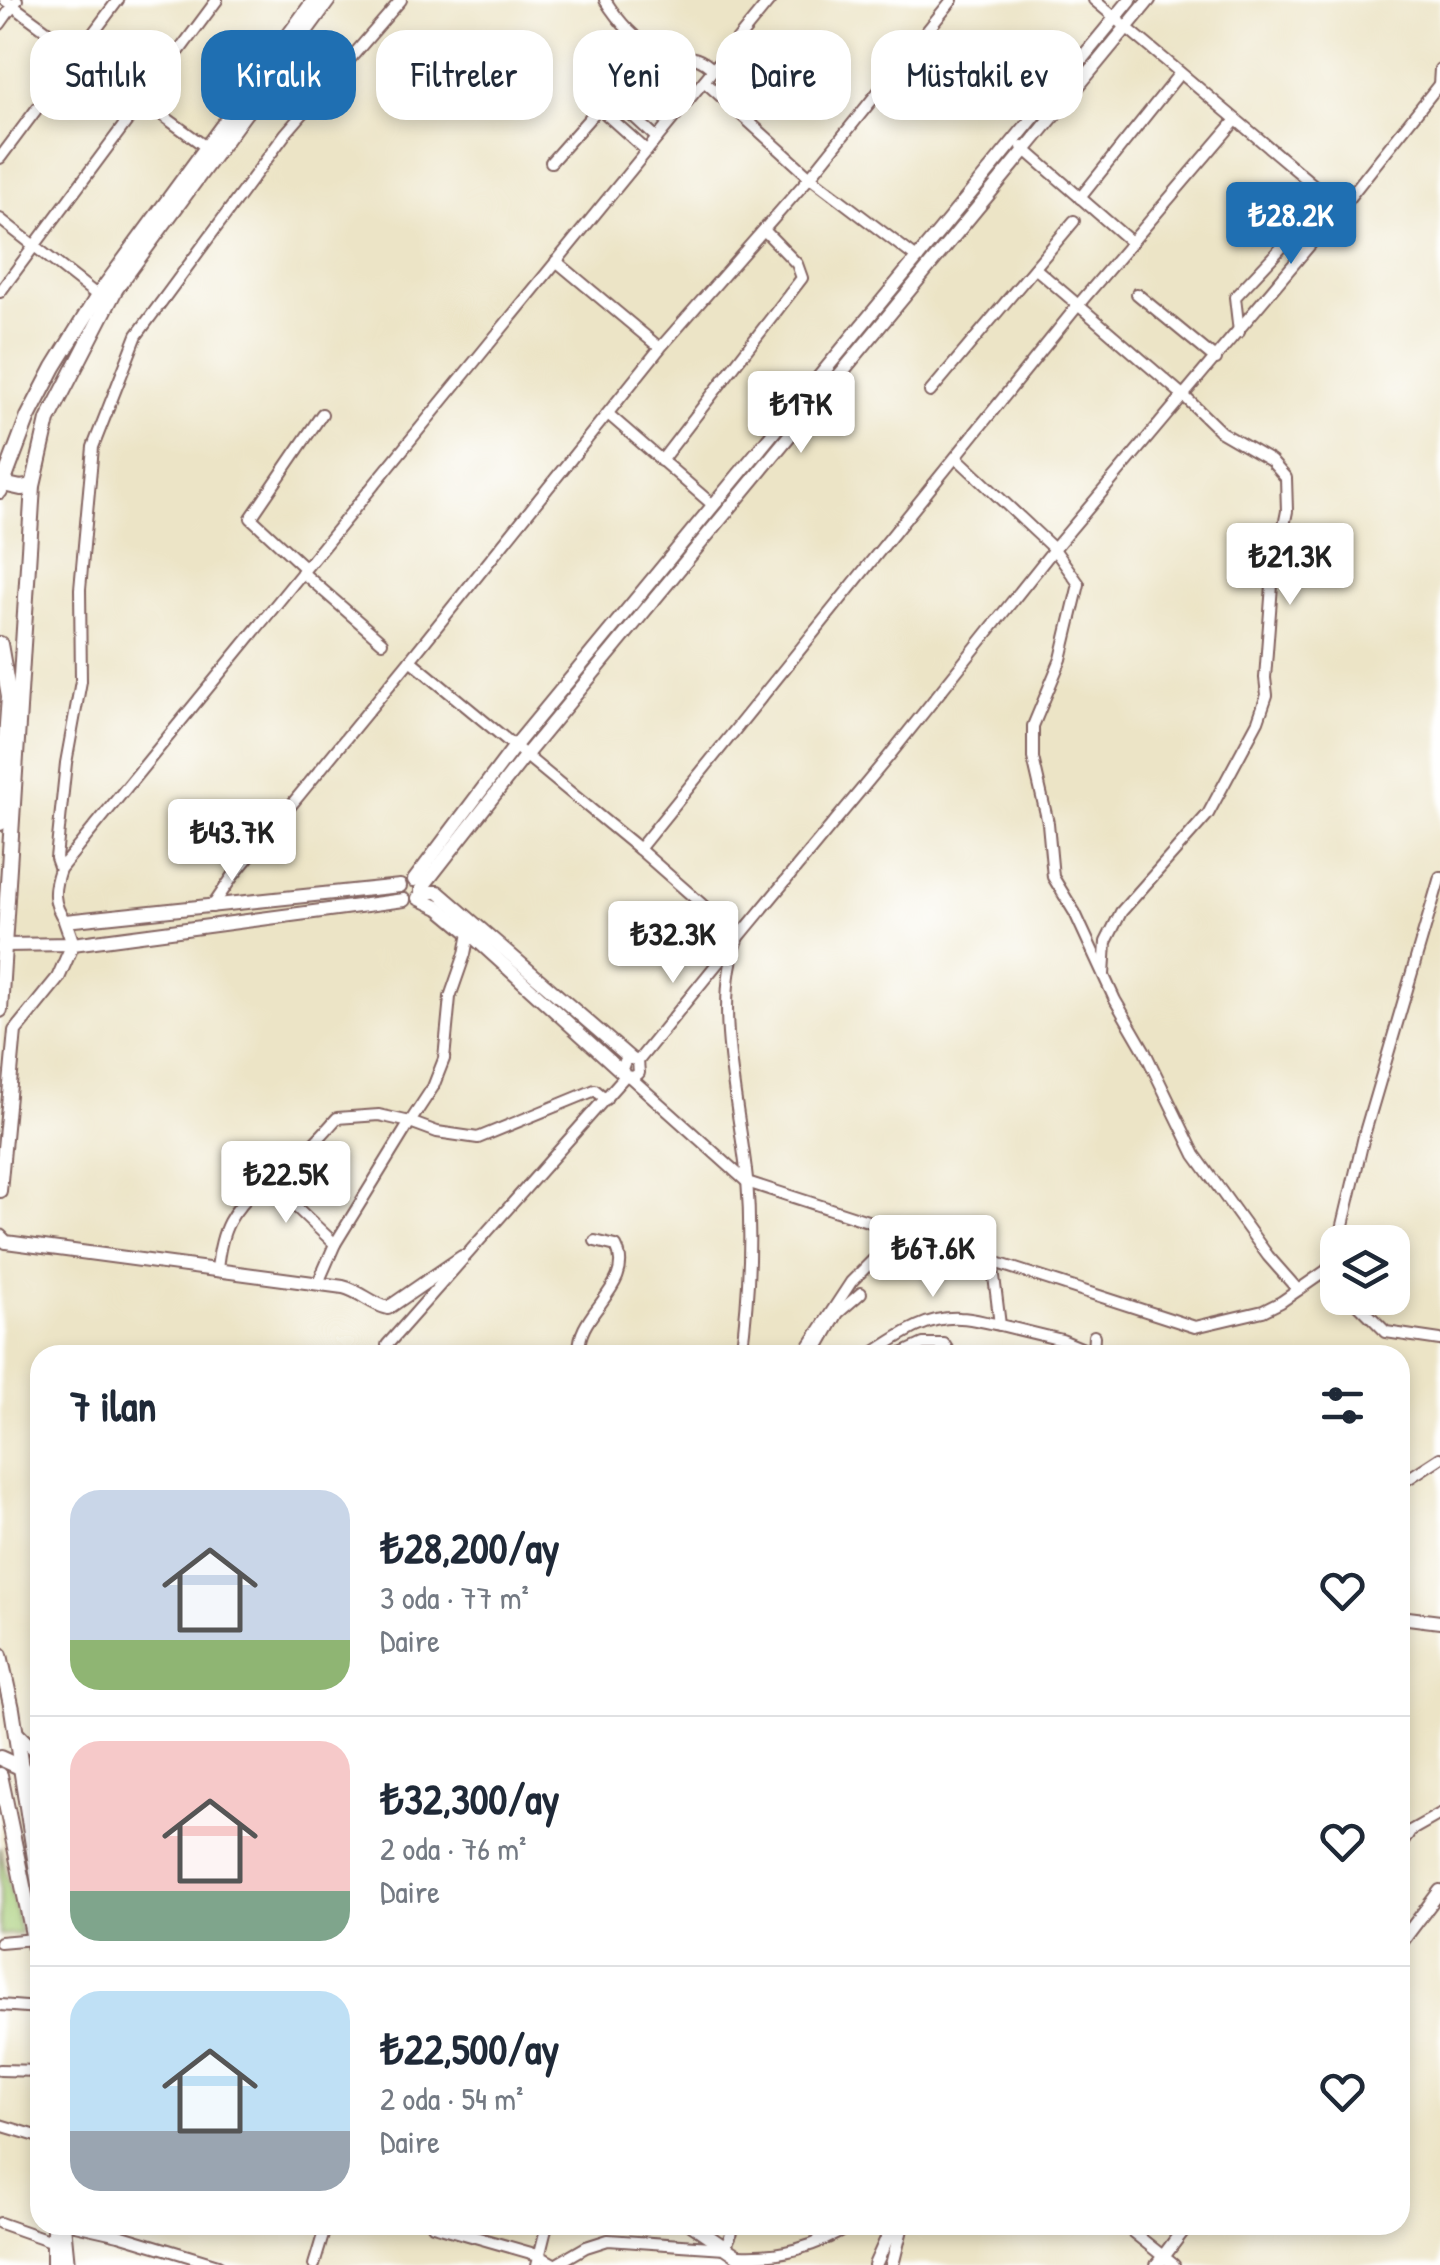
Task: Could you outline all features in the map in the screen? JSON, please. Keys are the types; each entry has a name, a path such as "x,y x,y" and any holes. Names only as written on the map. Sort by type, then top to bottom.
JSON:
{"main road":[{"path":"0,1010 34,486 48,420 116,288 317,2"},
{"path":"34,486 1,487 6,457 98,296 212,151"},
{"path":"6,457 30,456 37,460"},
{"path":"0,644 8,696 0,823"},
{"path":"0,1655 30,1832"},
{"path":"0,1758 22,1768"},
{"path":"0,1775 30,1919"},
{"path":"54,2235 54,2265"},
{"path":"64,2235 66,2265"}],"street":[{"path":"95,30 118,0"},
{"path":"181,48 217,0"},
{"path":"60,868 56,858 64,782 81,681 80,589 93,448 131,351 142,329 286,133 402,0"},
{"path":"605,0 644,44 706,62 713,70"},
{"path":"0,1191 14,1032 58,978 74,944 66,921 56,908 54,888 60,868 770,0"},
{"path":"212,908 232,876 660,348 810,176 952,0"},
{"path":"1094,0 1342,208"},
{"path":"519,752 1020,146 1130,0"},
{"path":"4,945 74,944 413,890 714,505 918,259 1149,0"},
{"path":"0,24 12,2 48,30"},
{"path":"626,1075 623,1063 634,1060 739,937 890,756 1054,549 1342,208 1439,84 1440,68"},
{"path":"1080,198 1180,73"},
{"path":"704,80 810,176 918,259"},
{"path":"0,158 30,118"},
{"path":"0,292 128,120"},
{"path":"169,120 212,151"},
{"path":"551,162 588,120"},
{"path":"612,120 647,151"},
{"path":"637,120 657,138"},
{"path":"639,849 1079,304 1236,120"},
{"path":"1020,146 1130,242"},
{"path":"1239,332 1235,296 1328,197"},
{"path":"0,219 98,296"},
{"path":"930,392 1074,221"},
{"path":"661,461 802,278 796,264 764,230"},
{"path":"556,261 660,348"},
{"path":"1035,268 1221,432 1271,461 1286,478 1287,511 1272,585 1267,695 1258,721 1208,814 1121,912 1106,942 1104,976"},
{"path":"1137,294 1216,360"},
{"path":"322,414 251,518 382,642"},
{"path":"608,414 714,505"},
{"path":"956,458 1054,549 1079,584 1061,659 1033,726 1033,758 1048,823 1053,878 1075,914 1195,1155 1268,1256 1298,1290"},
{"path":"410,660 739,937"},
{"path":"1343,1225 1440,878"},
{"path":"66,921 413,890 438,892 634,1060"},
{"path":"413,890 469,932 747,1182 1195,1327 1263,1311 1320,1275"},
{"path":"318,1283 334,1244 434,1088 444,1059 450,998 466,954 469,932"},
{"path":"739,937 729,959 728,1019 747,1182 751,1285 742,1345"},
{"path":"387,1345 626,1075"},
{"path":"217,1270 220,1242 232,1212 275,1168 304,1154 337,1118 380,1114 437,1132 478,1138 595,1090 606,1099"},
{"path":"240,1174 256,1168 275,1168"},
{"path":"256,1168 334,1244"},
{"path":"0,1236 6,1242 357,1290 378,1306 388,1308 462,1258"},
{"path":"578,1345 584,1325 619,1273 622,1257 616,1246 594,1241"},
{"path":"809,1345 850,1282 873,1260 932,1241"},
{"path":"992,1260 1000,1325"},
{"path":"820,1345 838,1313 861,1293"},
{"path":"1369,1315 1386,1332 1440,1340"},
{"path":"886,1345 932,1320 962,1318 1074,1345"},
{"path":"1094,1336 1095,1345"},
{"path":"1410,1478 1440,1458"},
{"path":"1410,1618 1440,1622"},
{"path":"22,1768 30,1773"},
{"path":"1410,1831 1440,1814"},
{"path":"1410,1931 1440,1892"},
{"path":"0,1942 30,1938"},
{"path":"0,2005 30,2007"},
{"path":"0,2070 30,2071"},
{"path":"0,2125 30,2133"},
{"path":"0,2223 30,2234"},
{"path":"34,2235 54,2242"},
{"path":"111,2235 218,2265"},
{"path":"314,2265 323,2235"},
{"path":"462,2235 555,2265 586,2247 608,2240 725,2248"},
{"path":"538,2260 544,2235"},
{"path":"706,2235 751,2265"},
{"path":"725,2248 731,2235"},
{"path":"817,2242 822,2235"},
{"path":"739,2255 777,2256 831,2235"},
{"path":"875,2265 888,2235"},
{"path":"892,2265 900,2235"},
{"path":"1135,2235 1165,2262 1182,2235"}],"green space":[{"path":"0,1847 21,1934 0,1935"}]}
